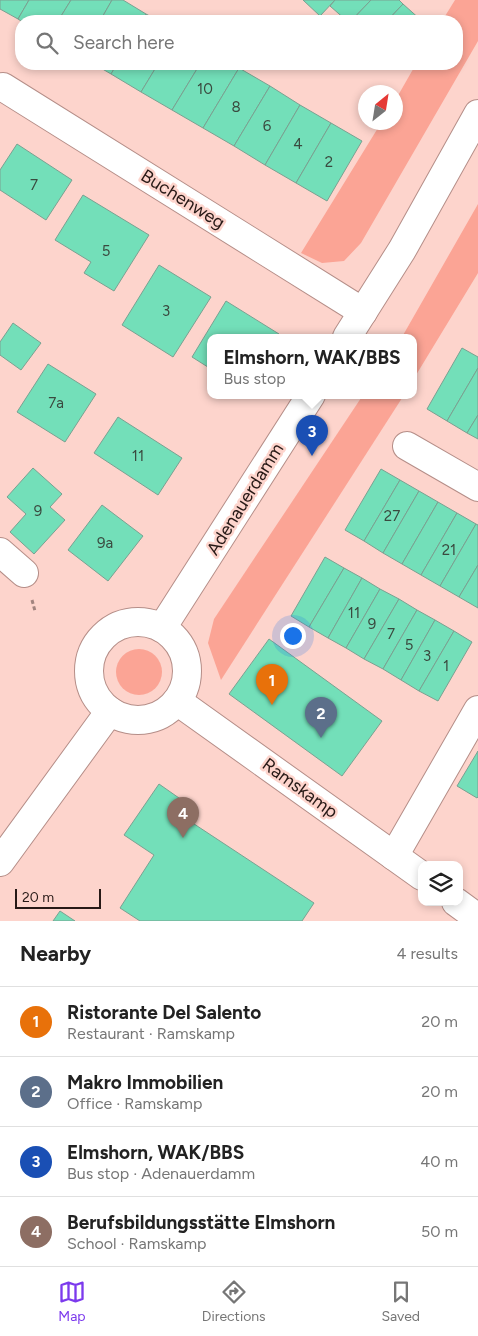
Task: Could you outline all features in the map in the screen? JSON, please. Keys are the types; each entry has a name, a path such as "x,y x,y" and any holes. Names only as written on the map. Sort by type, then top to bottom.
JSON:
{"street":[{"name":"Buchenweg","path":"3,87 363,312"},
{"path":"349,334 402,250 478,114"},
{"name":"Adenauerdamm","path":"162,628 308,399"},
{"path":"407,446 478,487"},
{"path":"0,552 24,573"},
{"path":"145,622 162,628 176,638 184,653 187,669 185,686 177,701 166,711 153,718 138,720 124,718 110,711 99,700 92,686 89,671 92,656 98,642 112,630 128,623 145,622"},
{"name":"Ramskamp","path":"177,701 418,873"},
{"path":"394,856 478,710"},
{"path":"0,862 110,711"},
{"path":"462,906 478,918"}],"shaded area":[{"path":"455,0 478,0 478,41 463,67 463,15 446,15"},
{"path":"413,70 461,70 361,243 344,261 322,263 301,253 377,130 403,130 403,87"},
{"path":"478,204 478,273 417,373 417,334 404,334"},
{"path":"360,399 401,399 221,680 208,643 214,619"},
{"path":"144,649 156,655 161,663 161,681 156,689 148,694 134,695 122,689 117,681 116,667 122,655 130,650"}],"building":[{"path":"0,0 29,0 20,15 15,15 15,17 0,9"},
{"path":"29,0 71,0 62,15 20,15"},
{"path":"71,0 112,0 103,15 62,15"},
{"path":"112,0 123,0 146,14 145,15 103,15"},
{"path":"303,0 335,0 321,15"},
{"path":"335,0 371,0 357,15 340,15 330,6"},
{"path":"371,0 399,0 403,4 393,15 357,15"},
{"path":"403,4 415,15 393,15"},
{"path":"104,70 113,70 111,74"},
{"path":"113,70 154,70 141,92 111,74"},
{"path":"154,70 196,70 172,110 141,92"},
{"path":"196,70 238,70 203,128 172,110"},
{"path":"238,70 242,70 270,86 234,146 203,128"},
{"path":"270,86 300,105 265,165 234,146"},
{"path":"300,105 331,123 296,183 265,165"},
{"path":"331,123 362,141 327,201 296,183"},
{"path":"17,144 72,180 46,220 0,190 0,170"},
{"path":"83,195 149,235 114,291 84,273 91,262 55,240"},
{"path":"159,265 211,297 173,357 122,325"},
{"path":"226,301 279,334 207,334 207,366 192,357"},
{"path":"13,323 41,343 21,370 0,355 0,342"},
{"path":"462,348 478,357 478,368 447,421 427,409"},
{"path":"48,364 96,394 65,442 17,412"},
{"path":"478,368 478,415 467,433 447,421"},
{"path":"478,415 478,439 467,433"},
{"path":"118,417 182,458 158,495 94,453"},
{"path":"33,468 62,494 50,507 65,520 34,554 10,532 26,514 7,497"},
{"path":"381,469 400,480 364,541 345,530"},
{"path":"400,480 419,491 383,553 364,541"},
{"path":"419,491 438,502 402,564 383,553"},
{"path":"438,502 457,513 421,575 402,564"},
{"path":"102,505 143,536 108,581 68,550"},
{"path":"457,513 476,524 440,586 421,575"},
{"path":"476,524 478,525 478,565 459,597 440,586"},
{"path":"325,557 344,568 309,627 291,616"},
{"path":"478,565 478,608 459,597"},
{"path":"344,568 362,578 328,638 309,627"},
{"path":"362,578 380,589 346,648 328,638"},
{"path":"380,589 399,599 364,659 346,648"},
{"path":"399,599 417,610 383,669 364,659"},
{"path":"417,610 435,620 401,680 383,669"},
{"path":"435,620 454,631 419,691 401,680"},
{"path":"454,631 472,642 438,701 419,691"},
{"path":"269,639 382,721 342,776 229,694"},
{"path":"478,751 478,797 477,798 457,786"},
{"path":"159,784 189,805 182,816 314,903 302,921 140,921 120,908 154,855 124,835"},
{"path":"60,911 75,921 53,921"}],"place":[{"name":"Elmshorn, WAK/BBS","path":"312,456"},
{"name":"Ristorante Del Salento","path":"272,705"},
{"name":"Makro Immobilien","path":"321,738"},
{"name":"Berufsbildungsstätte Elmshorn","path":"183,838"}]}
